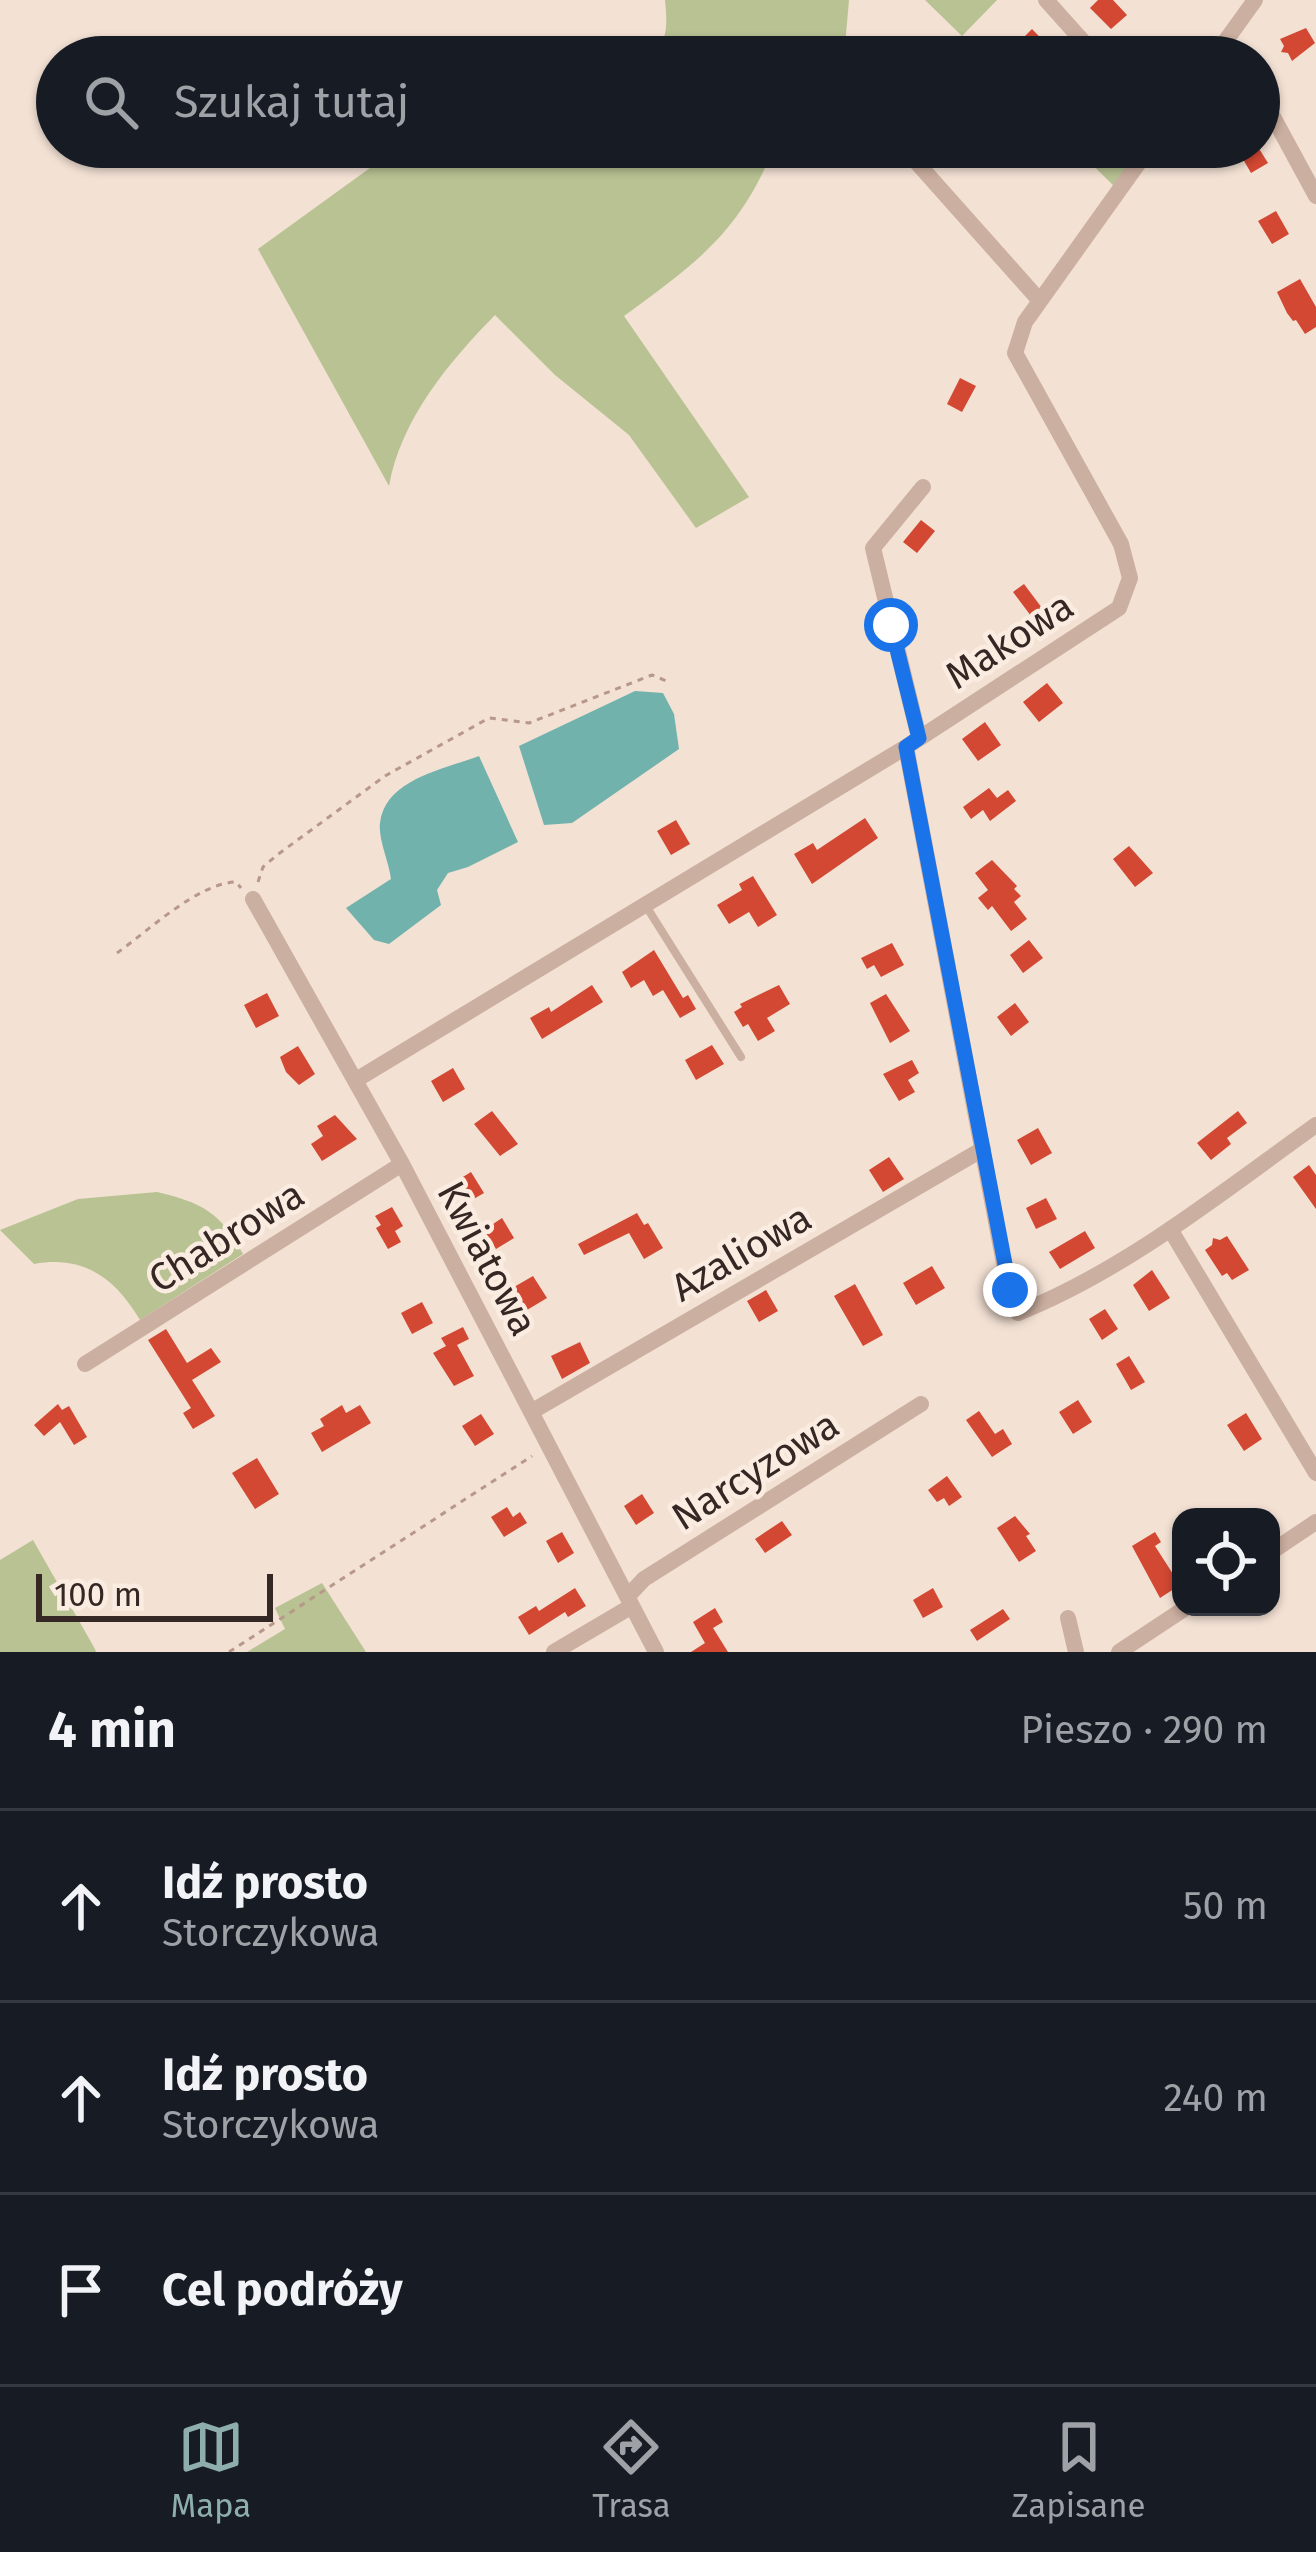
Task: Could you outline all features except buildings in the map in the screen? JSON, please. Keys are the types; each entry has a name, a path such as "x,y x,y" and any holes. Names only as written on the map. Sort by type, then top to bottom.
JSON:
{"street":[{"path":"1046,0 1078,36"},
{"path":"1229,36 1255,0"},
{"path":"1280,130 1316,196"},
{"path":"922,168 1040,301"},
{"name":"Makowa","path":"356,1080 912,743 1119,608 1130,578 1121,544 1016,353 1025,322 1135,168"},
{"path":"923,488 873,548 983,1149 1018,1313 1044,1303 1170,1229 1316,1125"},
{"name":"Kwiatowa","path":"253,899 402,1164 656,1652"},
{"name":"Azaliowa","path":"531,1412 983,1149"},
{"name":"Chabrowa","path":"86,1364 402,1164"},
{"path":"1170,1229 1316,1473"},
{"name":"Narcyzowa","path":"554,1652 630,1601 644,1580 921,1404"},
{"path":"1280,1546 1316,1522"},
{"path":"1119,1652 1173,1616"},
{"path":"1069,1618 1076,1652"}],"lane":[{"path":"645,904 741,1057"}],"path":[{"path":"117,952 221,883 236,882 253,899 262,867 277,855 385,776 489,718 529,723 652,675 669,682"},
{"path":"229,1652 549,1445"}],"green space":[{"path":"665,0 849,0 846,36 664,36"},
{"path":"925,0 997,0 962,36"},
{"path":"370,168 765,168 713,244 624,316 749,497 696,528 629,435 555,375 495,315 429,393 404,438 389,486 258,249"},
{"path":"1096,168 1126,168 1114,186"},
{"path":"157,1192 209,1211 243,1254 140,1320 109,1281 68,1263 34,1264 0,1230 78,1199"},
{"path":"33,1540 96,1652 0,1652 0,1560"},
{"path":"322,1583 366,1652 247,1652 285,1629 275,1608"}],"water":[{"path":"635,691 663,693 674,714 679,749 572,823 544,825 519,746"},
{"path":"479,756 518,842 448,873 437,890 441,905 389,944 374,940 346,908 391,879 380,829 384,808 419,778"}],"route":[{"path":"891,625 919,738 906,747 1010,1290"}]}
